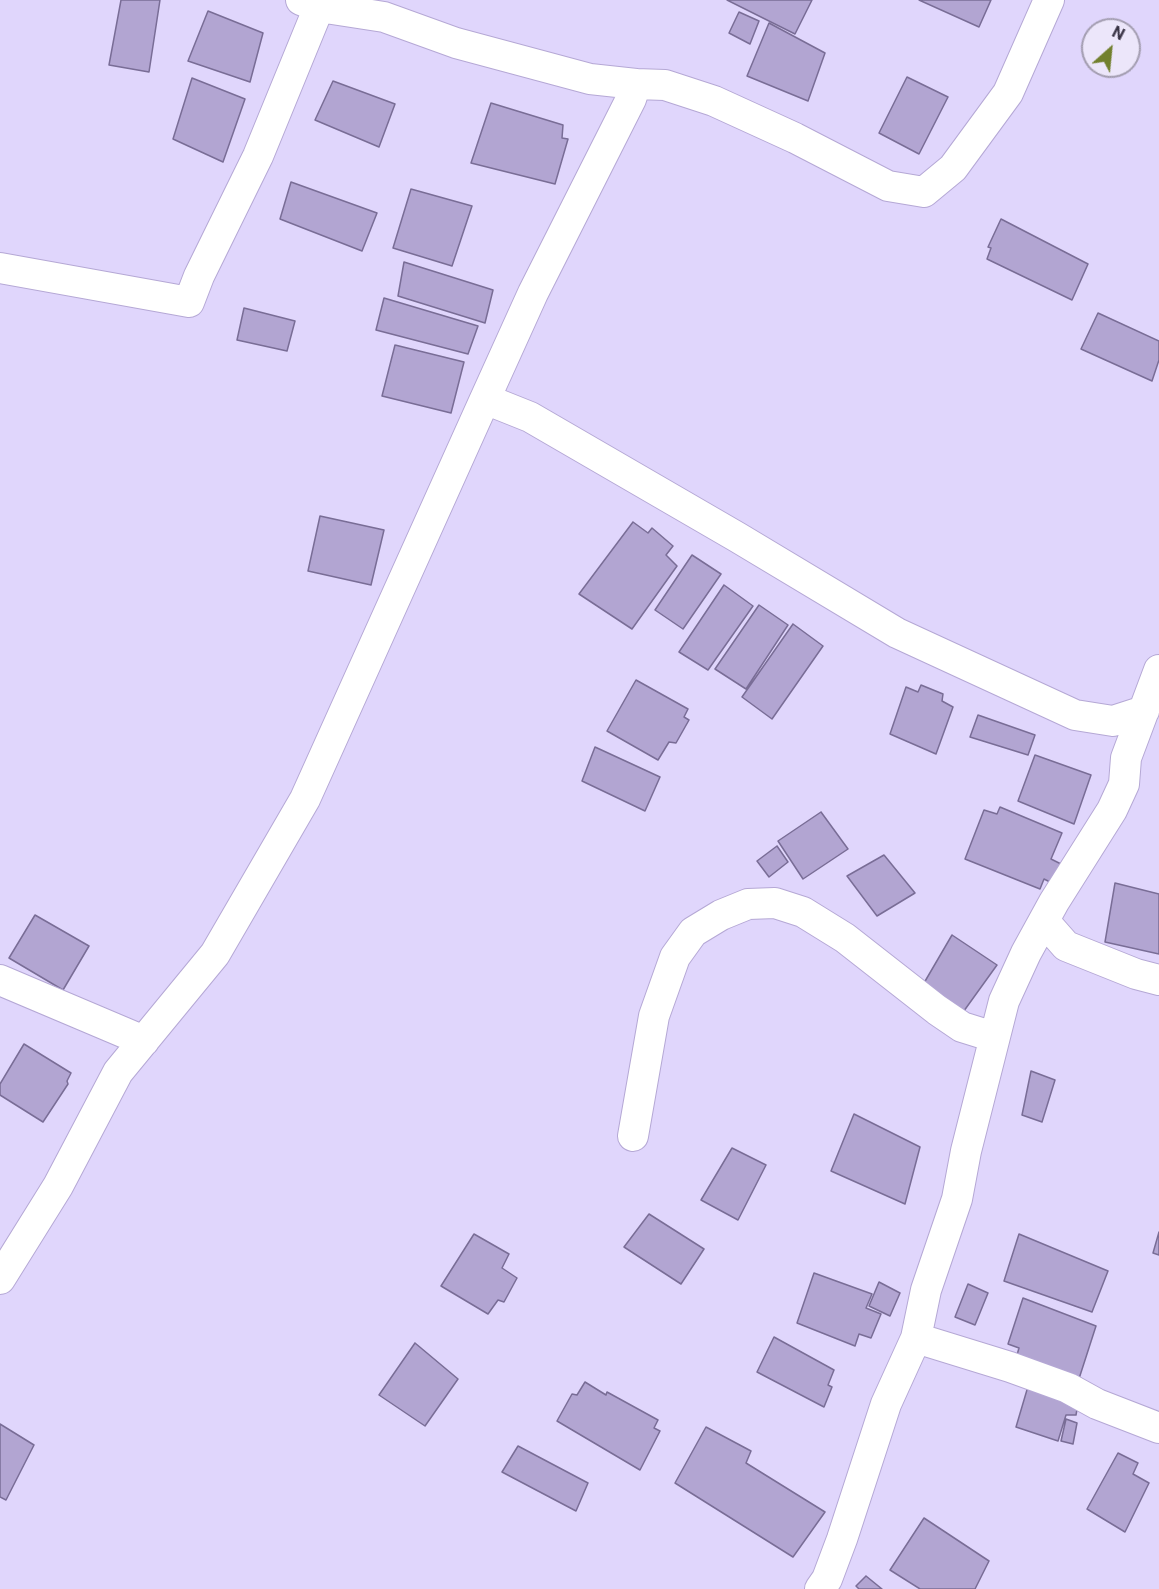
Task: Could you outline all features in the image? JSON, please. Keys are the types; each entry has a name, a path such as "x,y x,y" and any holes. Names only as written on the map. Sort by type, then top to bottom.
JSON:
{"street":[{"path":"0,268 189,302 198,276 258,156 310,3 384,17 456,44 590,79 665,85 714,101 795,138 888,186 924,192 953,168 1008,93 1049,0"},
{"path":"0,1279 58,1186 117,1072 215,954 306,799 533,293 631,99 636,84"},
{"path":"486,399 539,422 908,638 1075,715 1113,721 1144,711"},
{"path":"820,1589 827,1579 842,1539 886,1404 916,1338 926,1290 957,1199 1004,1001 1044,921 1112,810 1124,783 1126,758 1159,670"},
{"path":"633,1136 654,1016 675,957 693,932 721,915 748,904 775,903 803,912 845,938 937,1011 962,1027 994,1037"},
{"path":"1044,921 1066,946 1136,974 1159,980"},
{"path":"0,980 144,1041"},
{"path":"916,1338 1010,1367 1068,1388 1097,1404 1159,1428"}],"building":[{"path":"121,0 160,0 149,72 109,65"},
{"path":"727,0 812,0 795,34"},
{"path":"919,0 991,0 979,27"},
{"path":"208,11 263,33 250,82 188,61"},
{"path":"739,12 759,21 750,44 729,33"},
{"path":"769,23 825,53 808,101 747,76"},
{"path":"907,77 948,97 919,154 879,133"},
{"path":"192,78 245,99 223,162 173,139"},
{"path":"333,81 395,104 379,147 315,120"},
{"path":"491,103 563,125 562,138 568,139 555,184 471,163"},
{"path":"291,182 377,213 362,251 280,219"},
{"path":"411,189 472,206 452,266 393,248"},
{"path":"1001,219 1088,264 1072,300 987,259 991,248 988,247"},
{"path":"404,262 493,290 485,323 398,296"},
{"path":"384,298 478,326 468,354 376,330"},
{"path":"244,308 295,321 287,351 237,340"},
{"path":"1098,313 1159,341 1159,360 1152,381 1081,349"},
{"path":"395,345 464,362 451,413 382,396"},
{"path":"320,516 384,530 371,585 308,571"},
{"path":"633,522 648,533 652,528 673,546 666,555 677,566 632,629 579,594"},
{"path":"692,555 721,574 683,629 655,610"},
{"path":"724,585 753,606 708,670 679,652"},
{"path":"759,605 788,625 746,689 715,669"},
{"path":"793,624 823,646 772,719 742,697"},
{"path":"636,680 688,709 684,717 689,720 676,743 669,742 658,760 607,731"},
{"path":"921,685 943,694 942,701 953,707 936,754 890,734 906,687 918,692"},
{"path":"978,715 1035,735 1028,755 970,737"},
{"path":"595,747 660,777 645,811 582,781"},
{"path":"1035,755 1091,775 1074,824 1018,801"},
{"path":"1000,807 1062,833 1051,859 1061,864 1052,883 1044,879 1040,889 965,859 984,810 997,814"},
{"path":"821,812 848,849 803,879 778,841"},
{"path":"777,846 788,862 769,877 757,861"},
{"path":"884,855 915,893 877,916 847,876"},
{"path":"1115,883 1159,894 1159,954 1105,942"},
{"path":"35,915 89,946 63,990 9,958"},
{"path":"952,935 997,965 961,1015 924,983"},
{"path":"24,1044 71,1073 68,1084 43,1122 0,1095 0,1084"},
{"path":"1031,1071 1055,1080 1042,1122 1022,1115"},
{"path":"854,1114 920,1147 905,1204 831,1171"},
{"path":"732,1148 766,1165 738,1220 701,1200"},
{"path":"649,1214 704,1249 681,1284 624,1247"},
{"path":"1159,1232 1159,1255 1153,1253"},
{"path":"474,1234 509,1254 502,1268 517,1278 504,1302 498,1300 488,1314 441,1286"},
{"path":"1019,1234 1108,1271 1092,1312 1004,1281"},
{"path":"814,1273 872,1294 866,1308 881,1314 871,1338 859,1334 855,1346 797,1323"},
{"path":"879,1282 900,1293 890,1316 869,1306"},
{"path":"968,1284 988,1293 975,1325 955,1317"},
{"path":"1023,1298 1096,1326 1076,1388 1014,1365 1019,1348 1008,1344"},
{"path":"774,1337 834,1370 828,1385 832,1387 824,1407 757,1372"},
{"path":"415,1343 458,1379 425,1426 379,1395"},
{"path":"585,1382 606,1395 607,1392 658,1420 654,1428 660,1431 640,1470 557,1421 572,1394 577,1395"},
{"path":"1029,1383 1079,1398 1076,1415 1066,1415 1058,1441 1016,1427"},
{"path":"1066,1419 1077,1423 1073,1444 1061,1441"},
{"path":"0,1424 34,1445 6,1500 0,1497"},
{"path":"706,1427 751,1451 746,1463 825,1512 793,1557 675,1483"},
{"path":"518,1446 588,1483 576,1511 502,1472"},
{"path":"1118,1453 1138,1463 1133,1474 1149,1483 1125,1532 1087,1509"},
{"path":"924,1518 989,1561 975,1589 920,1589 890,1570"},
{"path":"866,1576 882,1589 859,1589 856,1586"}]}
